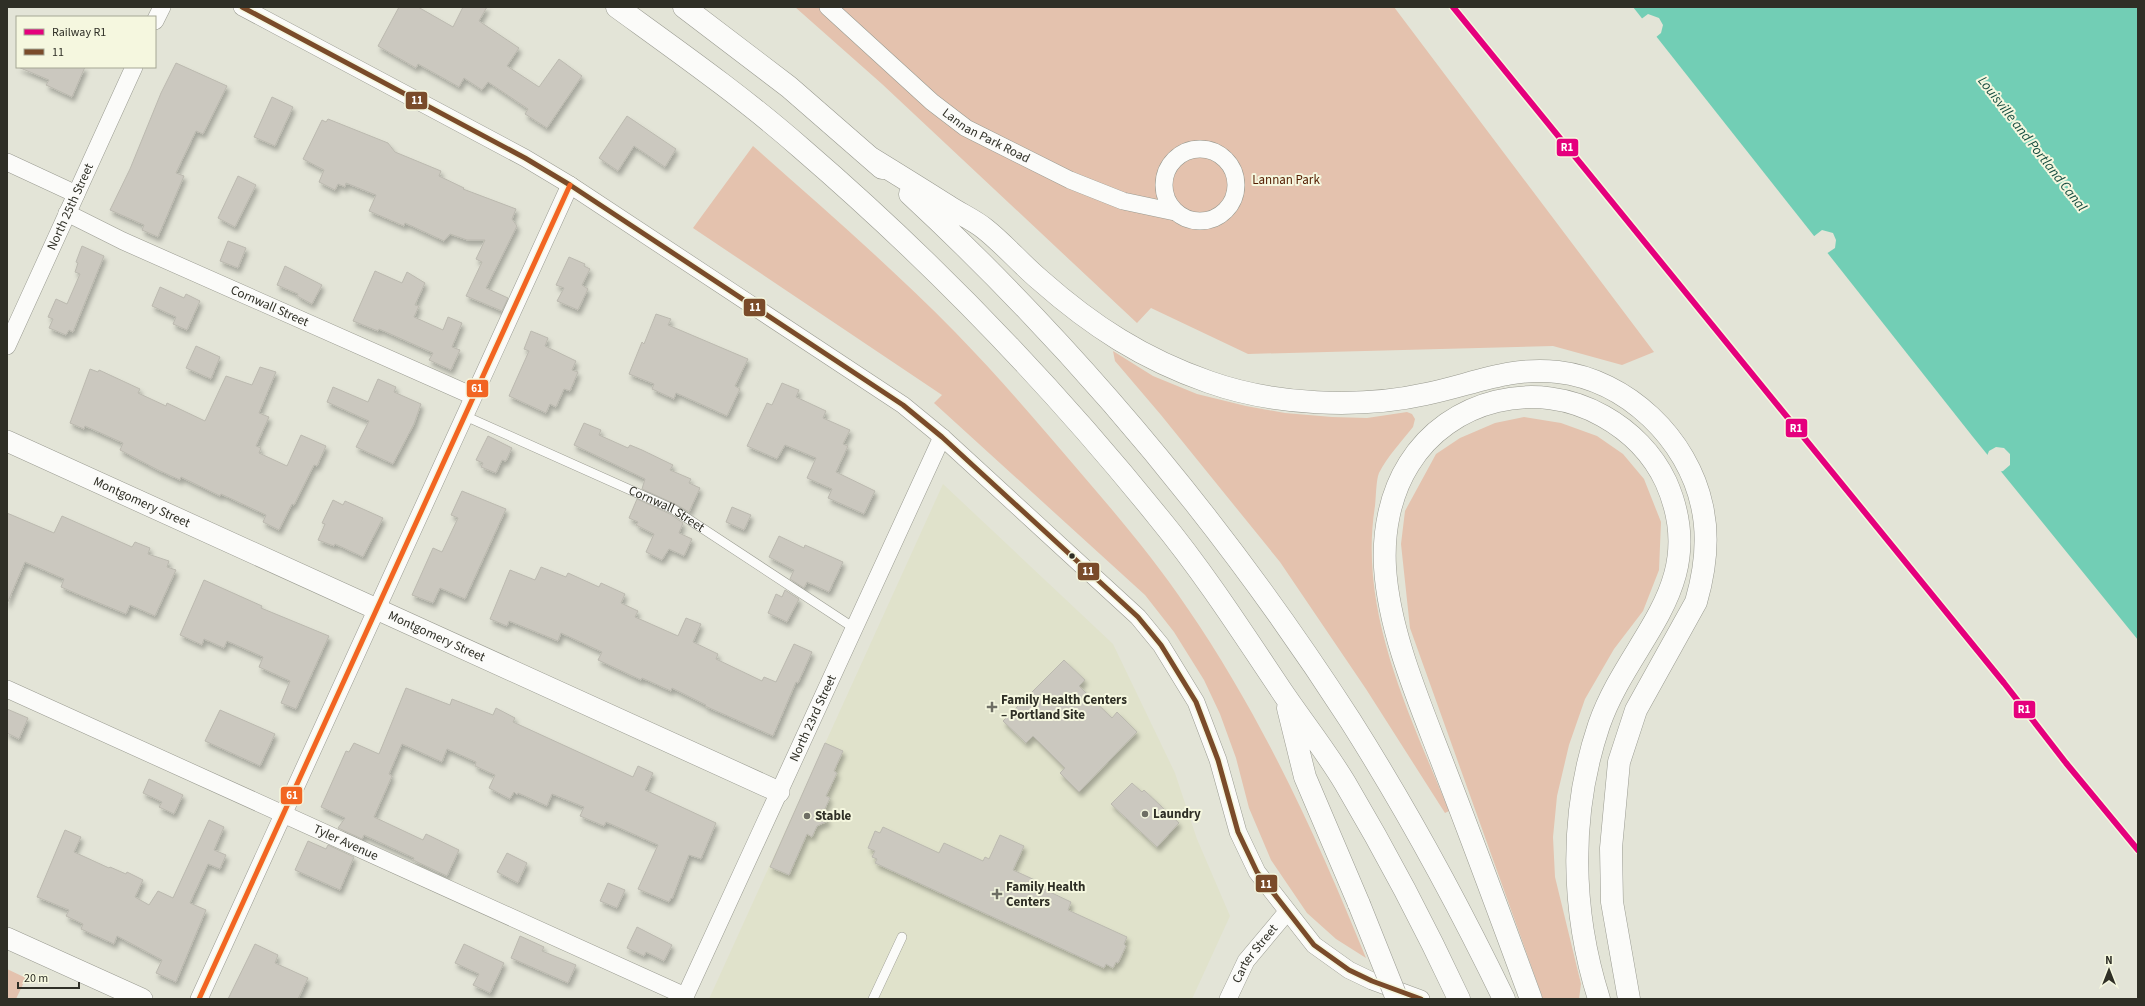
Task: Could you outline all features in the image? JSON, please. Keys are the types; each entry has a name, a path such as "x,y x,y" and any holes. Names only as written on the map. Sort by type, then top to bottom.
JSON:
{"highway":[{"path":"617,7 688,58 799,146 895,232 1028,364 1161,520 1223,603 1344,780 1411,898 1459,999"},
{"path":"684,7 789,87 871,158 958,238 1053,337 1129,422 1224,540 1287,626 1350,720 1403,808 1473,935 1504,999"},
{"path":"871,158 984,229 1054,292 1115,338 1166,365 1213,384 1248,393 1287,399 1352,402 1400,399 1425,395 1495,375 1516,372 1559,372 1593,381 1624,396 1662,429 1680,454 1694,479 1704,518 1705,553 1700,587 1696,602 1639,704 1628,730 1619,762 1611,848 1612,902 1629,999"},
{"path":"1531,999 1431,733 1401,648 1388,591 1384,550 1390,511 1400,482 1414,456 1429,439 1448,424 1480,406 1502,399 1534,397 1560,400 1584,406 1616,423 1632,436 1649,455 1666,482 1674,507 1678,529 1678,564 1673,587 1663,609 1624,673 1603,714 1591,754 1583,790 1577,848 1579,903 1585,947 1599,999"},
{"path":"1285,695 1305,778 1359,904 1397,999"}],"street":[{"path":"156,20 162,7"},
{"path":"242,7 525,158 570,185 903,405 942,436 1138,617 1161,645 1196,702 1218,760 1238,832 1257,872 1314,945 1349,970 1372,981 1421,999"},
{"name":"Lannan Park Road","path":"828,7 932,102 966,128 1070,180 1123,201 1175,212 1191,220 1208,221 1219,216 1228,208 1234,198 1237,186 1235,175 1230,164 1221,156 1210,150 1198,149 1186,152 1172,163 1164,179 1164,191 1168,202 1175,212"},
{"name":"North 25th Street","path":"7,346 134,68"},
{"path":"7,162 76,194"},
{"path":"199,999 570,185"},
{"name":"Cornwall Street","path":"67,213 123,241 474,396"},
{"name":"North 23rd Street","path":"684,998 942,436"},
{"name":"Montgomery Street","path":"7,441 779,792"},
{"name":"Tyler Avenue","path":"7,689 684,998"},
{"name":"Carter Street","path":"1228,999 1246,961 1287,912"},
{"path":"7,938 142,999"}],"lane":[{"name":"Cornwall Street","path":"465,416 673,509 854,628"},
{"path":"873,999 902,936"}],"shaded area":[{"name":"Family Health Centers – Portland Site","path":"943,484 1113,644 1175,773 1197,839 1230,916 1192,999 709,999"}],"green space":[{"name":"Lannan Park","path":"795,7 1394,7 1654,352 1622,365 1553,346 1248,354 1151,308 1137,323 882,84"},
{"path":"753,146 881,261 931,308 971,349 1018,400 1135,538 1162,573 1215,650 1264,735 1308,823 1366,958 1336,939 1307,913 1271,860 1249,808 1236,758 1220,714 1204,680 1174,632 1145,595 934,403 942,395 693,228"},
{"path":"1113,351 1153,376 1197,394 1246,406 1285,413 1332,417 1367,418 1407,412 1412,414 1415,419 1413,427 1386,461 1378,476 1372,546 1374,585 1381,624 1391,662 1404,700 1449,811 1445,813 1366,689 1280,562 1161,415 1115,361"},
{"path":"1524,417 1561,423 1597,436 1623,454 1644,479 1661,522 1659,570 1643,611 1614,649 1585,699 1569,745 1557,796 1553,837 1555,877 1581,984 1579,999 1543,999 1410,628 1401,544 1405,511 1436,454 1460,438 1495,423"},
{"path":"7,969 26,978 16,999 7,999"}],"water":[{"name":"Louisville and Portland Canal","path":"1633,7 2138,7 2138,640 1973,437"}],"pier":[{"path":"1648,14 1659,18 1663,25 1661,33 1655,38 1640,20"},
{"path":"1822,230 1833,233 1836,240 1835,248 1826,254 1813,237"},
{"path":"1996,447 2004,448 2010,454 2010,465 2003,471 1999,472 1987,456 1989,451"}],"building":[{"path":"399,7 418,7 453,27 463,7 487,7 479,21 519,48 507,66 539,87 559,59 582,76 547,128 525,114 528,109 488,82 482,90 464,78 459,87 418,64 416,68 378,46"},
{"path":"176,63 227,86 203,134 196,131 176,173 184,176 158,237 142,230 144,225 110,210 130,169 161,93"},
{"path":"20,68 85,68 72,97 46,85 49,80"},
{"path":"272,97 293,107 275,146 254,137"},
{"path":"627,116 676,149 665,167 634,146 618,171 599,158"},
{"path":"328,119 388,143 395,152 441,171 439,176 464,188 463,189 516,209 512,219 517,226 486,288 508,298 502,311 466,296 482,262 476,259 485,240 467,240 450,234 444,241 405,223 404,226 369,211 376,195 346,183 345,187 338,184 335,190 319,182 324,170 303,159 322,120 326,122"},
{"path":"238,176 256,185 235,227 218,218"},
{"path":"228,241 246,248 238,268 220,261"},
{"path":"82,246 104,256 73,332 69,330 66,335 49,328 53,319 48,317 56,299 67,304 80,274 75,272 78,263 76,262"},
{"path":"569,257 585,264 584,266 590,269 582,285 588,289 578,310 557,301 564,288 556,285"},
{"path":"285,266 322,285 312,304 297,296 298,294 277,285"},
{"path":"375,271 402,283 407,272 425,283 415,305 419,306 414,317 443,330 448,317 462,323 452,347 460,350 451,370 429,360 433,353 379,329 378,331 353,321"},
{"path":"160,287 184,298 186,294 200,301 187,330 173,324 176,317 152,306"},
{"path":"656,314 671,319 668,325 748,359 735,386 740,389 727,416 676,393 674,399 652,389 654,384 629,374 642,342 644,344"},
{"path":"531,331 548,338 545,346 576,361 572,370 578,372 570,391 564,389 556,407 550,404 546,413 509,396 529,351 524,349"},
{"path":"196,346 220,357 211,379 186,368"},
{"path":"260,367 276,372 259,413 269,417 256,446 261,448 259,453 287,466 301,435 326,446 317,466 314,465 294,505 292,504 279,530 263,522 266,515 221,494 220,496 181,477 180,480 158,470 120,450 123,443 85,426 84,429 70,423 90,369 98,372 99,370 140,389 138,393 166,406 167,403 205,421 226,376 252,385"},
{"path":"378,379 396,387 394,392 421,404 414,424 393,464 356,447 369,421 327,402 333,387 368,402"},
{"path":"782,383 799,390 796,397 826,411 823,418 850,430 843,444 848,446 836,472 875,491 864,514 828,498 832,489 807,478 816,458 785,445 777,459 747,446 767,403 772,405"},
{"path":"584,423 601,430 599,435 628,448 630,445 673,465 670,470 691,479 689,483 700,488 689,512 642,489 645,479 574,445"},
{"path":"488,436 512,448 506,461 502,460 496,473 481,467 483,463 476,460"},
{"path":"462,491 506,509 465,599 440,588 433,603 412,595 433,548 442,552 458,518 451,515"},
{"path":"637,499 670,514 683,523 679,533 692,539 684,556 669,549 662,560 646,552 654,534 636,525 638,522 629,518"},
{"path":"333,500 343,505 345,501 383,518 363,557 335,544 334,546 318,540 325,524 322,523"},
{"path":"732,507 751,515 744,530 726,522"},
{"path":"7,513 54,533 62,516 132,547 135,542 150,548 148,554 169,561 167,567 176,570 155,616 130,605 126,614 82,596 61,587 64,579 25,562 7,604"},
{"path":"779,536 804,548 805,545 843,562 829,592 807,582 804,588 790,579 794,570 769,557"},
{"path":"541,567 566,577 568,573 599,587 601,583 625,594 621,603 638,611 635,617 678,636 686,618 701,624 693,642 718,654 716,659 762,681 764,677 776,682 794,644 812,652 798,683 796,682 773,736 705,706 706,705 672,688 671,691 642,678 641,680 598,660 602,652 561,633 558,641 509,621 507,626 490,619 510,570 535,580"},
{"path":"204,580 262,606 261,608 329,636 296,709 281,703 290,681 259,667 263,657 227,641 224,648 204,639 202,645 180,635"},
{"path":"785,590 799,599 787,622 768,613 776,594 782,597"},
{"path":"1064,660 1085,680 1079,686 1112,718 1117,712 1137,732 1079,792 1060,773 1065,768 1033,736 1026,743 1003,721"},
{"path":"406,688 450,705 452,699 493,715 496,708 515,718 513,722 633,777 638,766 653,773 645,790 716,823 701,859 689,855 672,899 671,898 669,902 638,889 658,845 606,822 604,826 580,816 584,807 552,794 547,806 518,793 517,795 514,792 510,799 489,788 495,775 475,766 476,762 447,749 442,762 402,744 389,774 392,776 374,817 423,840 426,834 459,850 447,876 413,860 414,858 364,835 362,839 338,828 345,818 321,807 346,751 349,752 354,743 379,754"},
{"path":"7,709 28,718 19,739 7,733"},
{"path":"220,710 275,734 260,766 205,741"},
{"name":"Stable","path":"825,743 843,751 834,771 837,773 826,796 830,798 823,813 828,821 817,826 812,837 807,834 789,875 770,867"},
{"path":"149,779 183,795 174,814 159,807 162,802 143,793"},
{"name":"Laundry","path":"1132,783 1142,792 1144,790 1179,823 1157,847 1111,804"},
{"path":"209,820 224,827 214,850 226,855 220,869 208,864 190,903 206,910 176,982 156,973 162,960 117,936 114,944 81,929 83,924 66,916 69,910 37,897 65,830 81,837 74,852 109,868 110,867 126,874 127,872 143,880 135,897 149,905 158,891 173,898"},
{"name":"Family Health Centers","path":"883,827 939,853 944,843 983,861 985,857 989,859 1000,835 1024,846 1013,870 1037,881 1035,885 1071,902 1068,910 1127,937 1124,944 1126,946 1118,963 1116,962 1113,968 1106,964 1104,968 875,863 877,859 872,857 875,851 868,848 875,831 880,833"},
{"path":"308,841 326,849 328,845 354,857 340,890 295,870"},
{"path":"507,853 527,863 518,883 497,872"},
{"path":"608,883 625,890 617,908 600,901"},
{"path":"637,927 672,945 664,961 646,952 644,956 627,948"},
{"path":"520,936 544,947 542,951 576,965 568,983 511,958"},
{"path":"255,944 278,955 275,963 308,978 298,999 228,999"},
{"path":"464,944 504,963 490,993 473,985 479,974 455,963"}],"rail line":[{"name":"R1","path":"1453,7 2004,683 2066,763 2138,850"}],"transit line":[{"name":"11","path":"242,7 525,158 570,185 903,405 942,437 1138,617 1161,645 1196,702 1218,760 1238,832 1257,872 1314,945 1349,970 1372,981 1421,999"},
{"name":"61","path":"199,999 570,185"}],"place":[{"name":"Family Health Centers – Portland Site","path":"992,707"},
{"name":"Laundry","path":"1145,814"},
{"name":"Stable","path":"807,816"},
{"name":"Family Health Centers","path":"997,894"}]}
